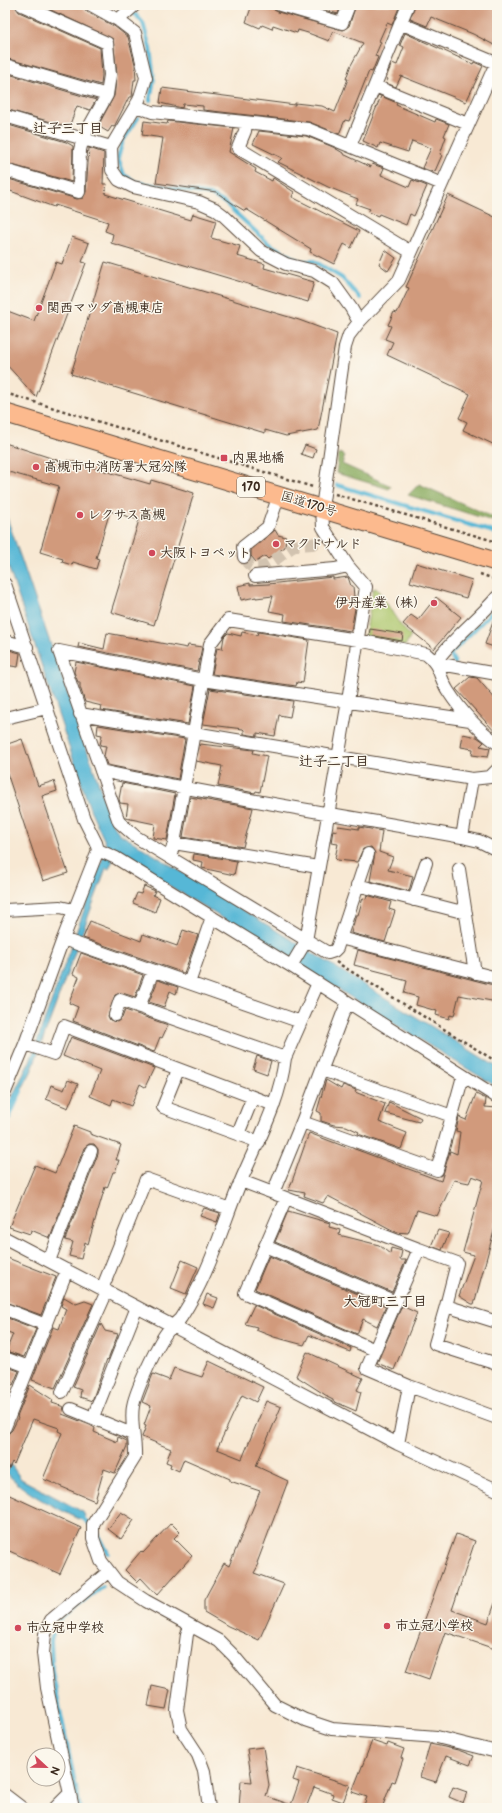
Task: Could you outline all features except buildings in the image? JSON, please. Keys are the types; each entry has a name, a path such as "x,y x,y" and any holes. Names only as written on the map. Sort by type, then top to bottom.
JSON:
{"highway":[{"name":"国道170号","path":"5,413 497,562"}],"street":[{"path":"5,170 79,192 80,150 83,138 107,94 110,75 107,43 22,5"},
{"path":"120,18 136,5"},
{"path":"280,5 342,23 349,5"},
{"path":"350,146 408,5"},
{"path":"96,6 120,18 135,33 146,78 139,100 112,147 112,170 119,180 133,187 199,202 215,209 262,251 286,264 314,271 333,283 359,322"},
{"path":"292,964 305,943 339,757 366,587 348,566 323,527 322,508 345,347 349,335 359,322 398,280 497,62 400,24"},
{"path":"5,65 107,94"},
{"path":"375,86 468,124"},
{"path":"136,106 152,112 308,129 442,184"},
{"path":"5,116 112,147"},
{"path":"246,123 245,131 238,148 411,252"},
{"path":"244,557 243,547 268,527 279,495"},
{"path":"255,576 335,569 348,566"},
{"path":"5,584 84,819 100,851 116,858 292,964 348,1003 497,1096"},
{"path":"436,663 443,652 483,614 497,598"},
{"path":"170,857 174,843 210,644 228,620 358,640 426,654 436,663 447,690 470,720 497,743"},
{"path":"5,641 27,647"},
{"path":"368,854 337,948 331,953 324,952 305,943 136,837 119,822 59,651 203,680 470,720"},
{"path":"436,663 497,674"},
{"path":"5,718 47,708"},
{"path":"80,714 193,734 472,779 490,777 497,770"},
{"path":"101,771 183,789 329,812 462,837 479,841 497,850"},
{"path":"462,837 472,779"},
{"path":"174,843 318,867"},
{"path":"5,1092 70,942 74,910 100,851"},
{"path":"414,900 426,863"},
{"path":"459,869 475,973"},
{"path":"357,886 466,913"},
{"path":"5,910 60,907 74,910"},
{"path":"189,983 212,917"},
{"path":"340,938 497,978"},
{"path":"70,942 301,1022"},
{"path":"139,1007 154,970"},
{"path":"318,983 285,1058 274,1105 260,1142 241,1181 192,1299 180,1318 167,1332 146,1371 133,1405 132,1434 135,1446 135,1457 93,1524 92,1538 101,1561 117,1582 219,1641 233,1655 275,1705 305,1720 332,1729 437,1736 497,1752"},
{"path":"115,1015 120,1000 285,1058"},
{"path":"273,1193 348,1003"},
{"path":"25,1044 54,1054 64,1026 274,1105"},
{"path":"178,1070 164,1107 260,1142"},
{"path":"322,1070 452,1116"},
{"path":"302,1122 437,1170 463,1076"},
{"path":"238,1134 253,1097"},
{"path":"49,1261 91,1151"},
{"path":"62,1392 104,1290 146,1179 230,1209"},
{"path":"241,1181 457,1263 436,1344 497,1364"},
{"path":"286,1198 245,1293 375,1350"},
{"path":"5,1238 398,1444 497,1490"},
{"path":"265,1246 396,1302"},
{"path":"419,1249 367,1368 409,1386 497,1418"},
{"path":"5,1426 8,1408 29,1367 67,1270"},
{"path":"446,1306 497,1322"},
{"path":"96,1410 137,1307"},
{"path":"5,1309 46,1325"},
{"path":"5,1358 29,1367"},
{"path":"398,1444 409,1386"},
{"path":"71,1409 132,1434"},
{"path":"73,1808 47,1688 43,1653 45,1634 51,1620 108,1572"},
{"path":"191,1626 187,1634 177,1710 181,1729 198,1755 204,1771 209,1808"},
{"path":"55,1808 70,1793"},
{"path":"5,1796 22,1808"}],"path":[{"path":"5,393 316,486"},
{"path":"333,492 335,494 497,542"},
{"path":"331,953 335,961 497,1062"}],"green space":[{"path":"339,453 345,456 342,464 391,486 389,489 336,473"},
{"path":"419,484 497,519 496,522 408,495"},
{"path":"376,588 401,625 411,636 405,646 365,637 373,589"}],"water":[{"path":"5,512 113,825 120,834 497,1067 497,1087 116,853 109,869 106,868 31,1072 11,1109 5,1125 5,1111 30,1061 107,846 90,809 5,557"},
{"path":"5,1456 21,1479 83,1512 85,1516 82,1519 79,1519 30,1493 5,1471"}],"waterway":[{"path":"118,6 136,15 143,23 150,48 154,79 150,100"},
{"path":"138,118 123,141 118,157 124,175 136,182 211,195 225,203 268,243 299,261 314,261 342,278 360,298"},
{"path":"337,485 497,533"},
{"path":"455,663 450,654 497,607"},
{"path":"5,1127 21,1091"},
{"path":"80,1516 91,1525"},
{"path":"96,1530 108,1553"},
{"path":"80,1808 52,1671 51,1640 58,1621 103,1587"}],"tunnel":[{"path":"244,557 249,564 255,567 261,567 275,560 293,547 314,543 328,534"}],"place":[{"name":"関西マツダ高槻東店","path":"39,308"},
{"name":"内黒地橋","path":"224,458"},
{"name":"高槻市中消防署大冠分隊","path":"36,467"},
{"name":"レクサス高槻","path":"80,515"},
{"name":"マクドナルド","path":"276,544"},
{"name":"大阪トヨペット","path":"152,553"},
{"name":"伊丹産業（株）","path":"434,603"},
{"name":"市立冠小学校","path":"387,1626"},
{"name":"市立冠中学校","path":"18,1628"}],"district":[{"name":"辻子三丁目","path":"68,128"},
{"name":"辻子二丁目","path":"334,761"},
{"name":"大冠町三丁目","path":"385,1301"}]}
